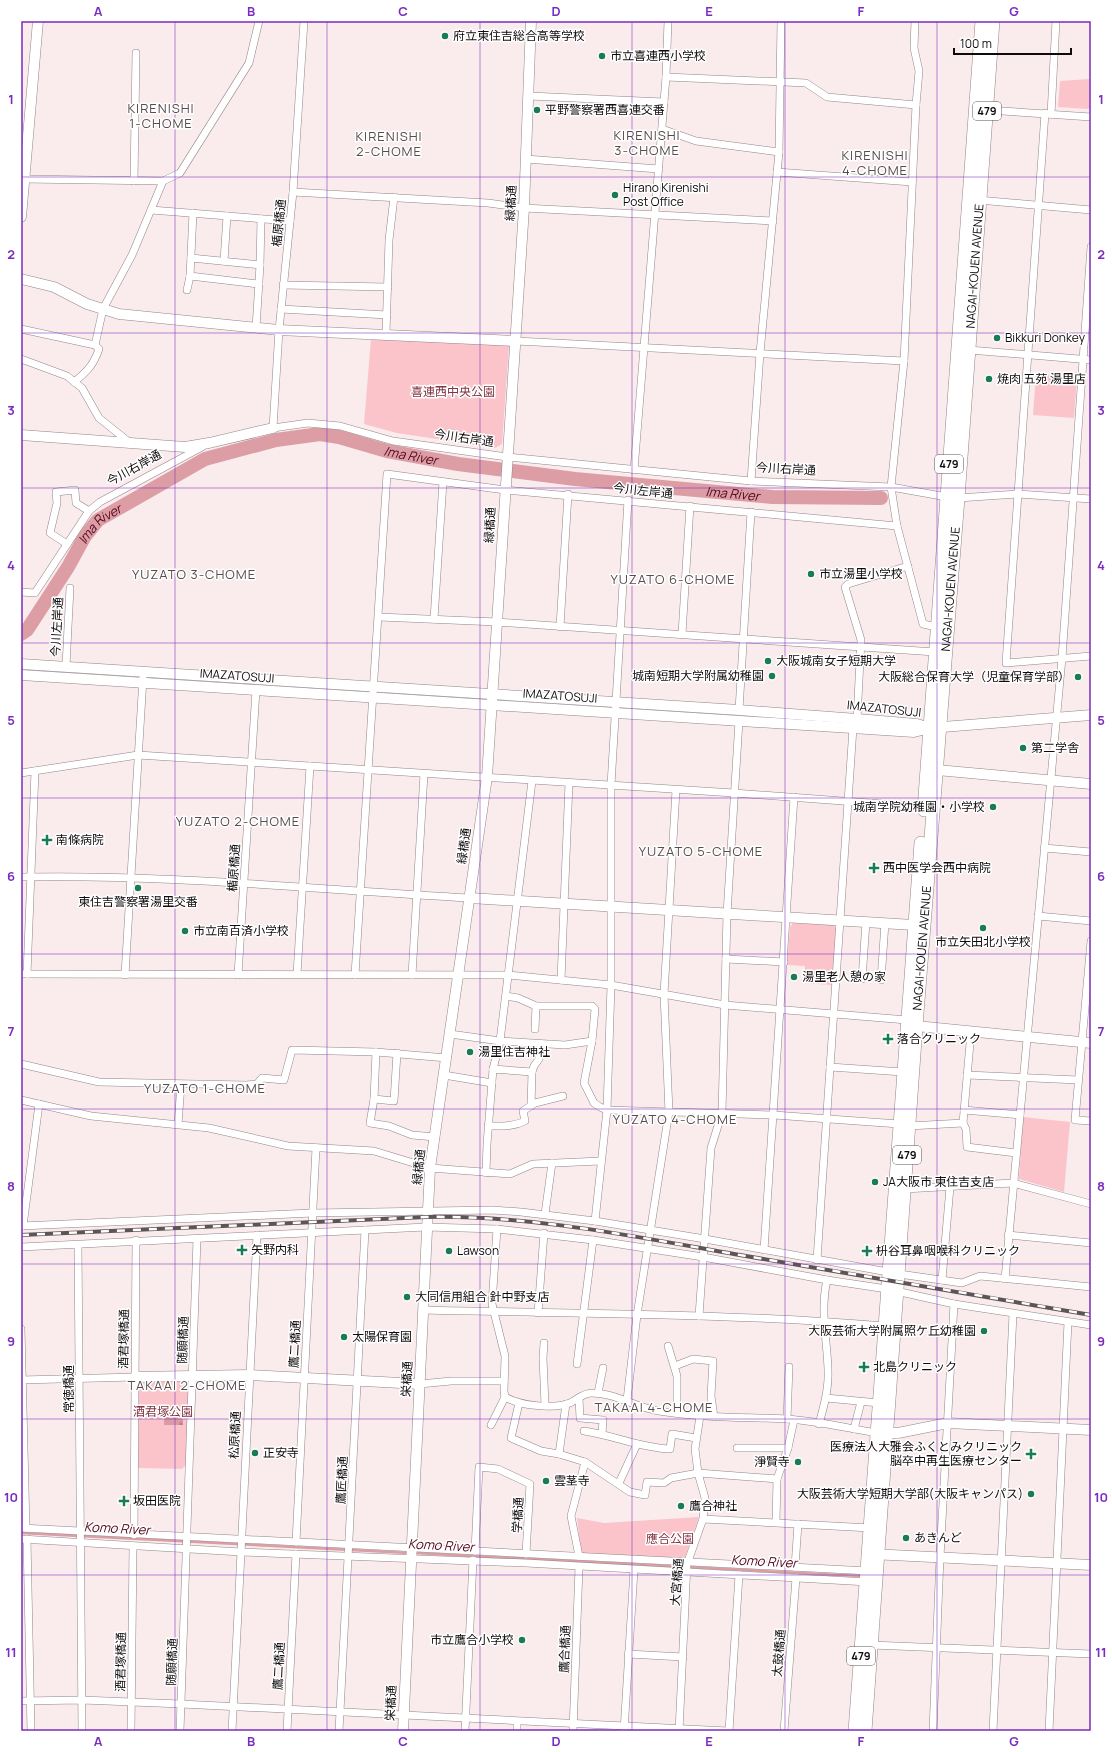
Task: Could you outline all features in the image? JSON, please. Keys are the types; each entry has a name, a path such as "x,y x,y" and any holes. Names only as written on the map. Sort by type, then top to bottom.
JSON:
{"highway":[{"name":"NAGAI-KOUEN AVENUE","path":"894,1273 911,1023 937,770 935,728 935,652 937,627 969,350 982,21"},
{"name":"NAGAI-KOUEN AVENUE","path":"854,1731 872,1577 892,1291 904,1189 903,1072 911,1023 914,925 924,807 935,728 974,200 987,110 994,21"},
{"name":"NAGAI-KOUEN AVENUE","path":"874,1554 871,1528 882,1433 879,1403 884,1326 892,1291"},
{"name":"NAGAI-KOUEN AVENUE","path":"865,1731 871,1645 872,1577"}],"street":[{"path":"21,217 24,179 25,118 38,21"},
{"path":"24,179 163,181 180,173 249,63 259,21"},
{"name":"楯原橋通","path":"273,428 279,330 293,192 304,21"},
{"name":"緑橋通","path":"428,1210 430,1168 487,777 524,208 531,21"},
{"path":"634,470 656,214 666,77 668,21"},
{"path":"750,481 760,353 779,152 782,21"},
{"path":"915,21 914,48 919,71 912,182 904,361 900,412 891,487 897,526 923,624 937,627"},
{"path":"1056,21 1027,354 1006,663 1091,656"},
{"path":"134,181 136,53"},
{"path":"666,77 806,83 827,97 916,105"},
{"path":"529,96 664,102"},
{"path":"987,110 1091,117"},
{"path":"662,129 696,141 779,152"},
{"path":"526,159 659,169"},
{"path":"777,172 912,182"},
{"path":"95,346 102,309 132,256 163,181"},
{"path":"293,192 488,203 524,208 773,221"},
{"path":"386,334 389,240 394,197"},
{"path":"974,200 1091,210"},
{"path":"151,210 290,221"},
{"path":"187,290 190,276 194,214"},
{"path":"224,261 227,216"},
{"path":"256,328 261,219"},
{"path":"1005,1279 1062,658 1072,498 1091,247"},
{"path":"191,258 260,265"},
{"path":"190,276 259,284"},
{"path":"21,279 54,287 87,304 119,314 256,328 644,346 904,361"},
{"path":"284,285 388,287"},
{"path":"281,309 387,315"},
{"path":"21,330 95,346 99,349 94,362 88,371 74,382"},
{"path":"969,350 1091,360"},
{"path":"21,359 67,376 82,388 99,418 130,443"},
{"name":"今川右岸通","path":"21,592 35,593 88,511 100,502 209,443 273,428 308,423 340,426 393,441 507,457 634,470 750,481 891,487 952,497 1018,494 1091,499"},
{"path":"21,435 185,446 209,443"},
{"name":"今川左岸通","path":"378,616 388,474 443,482 897,526"},
{"path":"434,619 443,482"},
{"path":"67,544 50,533 57,503 56,492 75,490 76,503 88,511"},
{"path":"560,627 568,494"},
{"path":"595,1221 607,1110 612,985 611,785 628,500"},
{"path":"682,634 690,506"},
{"path":"739,710 751,512"},
{"path":"817,1260 848,801 856,723 861,647 861,640 845,586 908,566"},
{"name":"今川左岸通","path":"66,666 70,588"},
{"path":"355,975 378,616 497,622 620,632 682,634 935,652"},
{"name":"IMAZATOSUJI","path":"21,664 143,672 374,693 615,708 739,721 856,723"},
{"path":"125,975 132,878 143,672"},
{"name":"IMAZATOSUJI","path":"21,675 256,690 374,693"},
{"name":"楯原橋通","path":"238,975 256,690"},
{"name":"IMAZATOSUJI","path":"615,708 739,710 856,723 917,732 935,728 1091,715"},
{"path":"699,1316 711,1148 722,1113 727,914 739,721"},
{"path":"21,773 138,755 734,793 924,807"},
{"path":"297,974 310,766"},
{"path":"35,770 31,877 24,974 508,975 612,985 725,1005 833,1013 971,1032 1086,1042"},
{"path":"937,770 1091,784"},
{"path":"412,975 424,774"},
{"path":"486,1173 493,1069 500,1041 532,781"},
{"path":"561,980 569,783"},
{"path":"627,1400 637,1315 669,1112 664,994 676,790"},
{"path":"764,1250 794,797"},
{"path":"1044,848 1091,852"},
{"path":"21,877 132,878 244,883 416,895 914,925"},
{"path":"1038,916 1091,921"},
{"path":"862,979 866,922"},
{"path":"881,980 885,923"},
{"path":"1091,941 1086,1042 1078,1080 1075,1120 1091,1121"},
{"path":"726,959 784,962"},
{"path":"506,996 518,998 536,1006 592,1006 595,1009 592,1041 584,1083 594,1102 600,1108 607,1110 774,1115 904,1125 963,1123"},
{"path":"535,1030 536,1006"},
{"path":"971,1032 963,1123 966,1129 967,1147 1016,1153"},
{"path":"450,1034 541,1045 565,1045 592,1041"},
{"path":"531,1106 532,1072 539,1059 541,1045"},
{"path":"21,1064 99,1082 181,1085 246,1085 257,1084 262,1078 284,1080 292,1050 397,1053 447,1058"},
{"path":"376,1052 374,1099 370,1123 389,1126 412,1135 435,1137"},
{"path":"374,1099 394,1101 397,1053"},
{"path":"830,1067 903,1072"},
{"path":"493,1069 532,1072"},
{"path":"444,1075 492,1083"},
{"path":"967,1075 1078,1080"},
{"path":"178,1124 181,1085"},
{"path":"488,1126 512,1126 520,1124 525,1121 523,1111 535,1103 563,1096"},
{"path":"21,1100 91,1116 209,1128 288,1146 374,1151 430,1168 510,1174 533,1164 601,1161"},
{"path":"39,1104 22,1226 313,1213 492,1210 545,1214 595,1221 705,1239 817,1260 962,1283 980,1276 1091,1287"},
{"path":"964,1110 1020,1115"},
{"name":"鷹二橋通","path":"296,1542 313,1233 316,1148"},
{"path":"545,1214 552,1162"},
{"path":"904,1189 1013,1183 1091,1204"},
{"path":"942,1280 950,1186"},
{"name":"栄橋通","path":"403,1731 428,1210"},
{"path":"21,1247 78,1245 136,1240 197,1239 428,1227 497,1229 544,1233 648,1248 892,1291 954,1304 1091,1325"},
{"path":"491,1425 505,1398 505,1356 492,1304 497,1229"},
{"name":"鷹匠橋通","path":"339,1731 365,1230"},
{"path":"538,1313 544,1233"},
{"name":"松原橋通","path":"241,1551 257,1235"},
{"path":"1008,1235 1091,1243"},
{"name":"随願橋通","path":"180,1731 197,1239"},
{"name":"酒君塚橋通","path":"134,1535 136,1240"},
{"path":"577,1364 582,1314 593,1240"},
{"name":"常徳橋通","path":"78,1245 80,1541"},
{"path":"819,1424 826,1398 828,1370 824,1321 827,1280"},
{"path":"933,1731 940,1557 954,1304"},
{"path":"424,1310 699,1316 824,1321 884,1326"},
{"path":"993,1731 1013,1314"},
{"path":"1049,1731 1058,1564 1068,1322"},
{"path":"21,1329 24,1528 134,1535 349,1545 474,1560 579,1567 634,1570 687,1567 795,1567 872,1577"},
{"path":"544,1343 543,1358 545,1406"},
{"path":"668,1346 675,1366 678,1391 677,1413"},
{"path":"675,1366 693,1359 713,1361 712,1396 714,1417"},
{"path":"776,1522 777,1479 788,1448 790,1420 789,1367"},
{"path":"598,1393 603,1368"},
{"path":"22,1380 249,1375 420,1384 451,1381 504,1381"},
{"path":"505,1398 519,1403 545,1406 566,1404 587,1393 598,1393 627,1400 642,1407 677,1413 714,1417 790,1420 882,1433 898,1433 948,1423 1091,1430"},
{"path":"579,1398 580,1418 603,1420 602,1434"},
{"path":"826,1398 879,1403"},
{"path":"854,1429 861,1402"},
{"path":"519,1403 511,1438 541,1451 559,1454 584,1462 619,1483 630,1492 645,1495 647,1482 664,1483 671,1478 698,1474 777,1479"},
{"path":"559,1454 566,1404"},
{"name":"大宮橋通","path":"679,1730 687,1567 704,1519 705,1498 698,1474 695,1449 700,1416"},
{"path":"584,1431 602,1434 656,1448 670,1449 672,1434 696,1438"},
{"path":"619,1483 637,1444"},
{"path":"737,1448 788,1448"},
{"path":"579,1556 571,1516 584,1462"},
{"name":"学橋通","path":"475,1552 479,1467 498,1469 530,1484 526,1554"},
{"path":"704,1519 871,1528"},
{"path":"795,1567 798,1524"},
{"path":"31,1731 24,1539 296,1554 349,1555 475,1552 579,1556 687,1567 739,1575 796,1578 872,1577"},
{"path":"80,1541 82,1731"},
{"name":"酒君塚橋通","path":"131,1731 133,1546"},
{"path":"232,1731 241,1551"},
{"name":"鷹二橋通","path":"287,1731 296,1554"},
{"path":"874,1554 1091,1566"},
{"path":"465,1731 474,1560"},
{"name":"鷹合橋通","path":"573,1728 579,1567"},
{"path":"624,1728 634,1570"},
{"path":"21,1701 82,1700 181,1704 466,1718 573,1728 728,1731 739,1575"},
{"name":"太鼓橋通","path":"784,1731 796,1578"},
{"path":"871,1645 1091,1654"},
{"path":"628,1654 683,1657"},
{"path":"517,1722 517,1731"}],"green space":[{"path":"1090,79 1091,107 1088,109 1058,107 1060,81"},
{"name":"喜連西中央公園","path":"371,339 509,345 502,444 495,448 397,433 364,424"},
{"path":"1036,374 1077,377 1074,418 1033,415"},
{"path":"793,923 833,925 836,929 832,985 804,983 805,966 787,965 790,927"},
{"path":"1023,1117 1070,1122 1064,1192 1019,1179"},
{"name":"酒君塚公園","path":"142,1382 185,1382 189,1386 186,1465 182,1469 138,1468 139,1386"},
{"path":"164,1409 183,1409 183,1425 164,1425"},
{"name":"應合公園","path":"699,1517 685,1557 682,1560 584,1554 581,1551 577,1518 604,1523"}],"waterway":[{"name":"Ima River","path":"21,634 27,630 68,567 85,536 98,520 205,459 276,440 320,434 339,437 387,451 458,464 575,479 772,497 881,498"},
{"name":"Komo River","path":"21,1533 409,1553"},
{"name":"Komo River","path":"414,1553 859,1576"}],"railway":[{"path":"21,1235 426,1217 504,1219 619,1234 1091,1315"}],"place":[{"name":"府立東住吉総合高等学校","path":"445,36"},
{"name":"市立喜連西小学校","path":"602,56"},
{"name":"平野警察署西喜連交番","path":"537,110"},
{"name":"Hirano Kirenishi Post Office","path":"615,195"},
{"name":"Bikkuri Donkey","path":"997,338"},
{"name":"焼肉 五苑 湯里店","path":"989,379"},
{"name":"市立湯里小学校","path":"811,574"},
{"name":"大阪城南女子短期大学","path":"768,661"},
{"name":"城南短期大学附属幼稚園","path":"772,676"},
{"name":"大阪総合保育大学（児童保育学部）","path":"1078,677"},
{"name":"第二学舎","path":"1023,748"},
{"name":"城南学院幼稚園・小学校","path":"993,807"},
{"name":"南條病院","path":"47,840"},
{"name":"西中医学会西中病院","path":"874,868"},
{"name":"東住吉警察署湯里交番","path":"138,888"},
{"name":"市立矢田北小学校","path":"983,928"},
{"name":"市立南百済小学校","path":"185,931"},
{"name":"湯里老人憩の家","path":"794,977"},
{"name":"落合クリニック","path":"888,1039"},
{"name":"湯里住吉神社","path":"470,1052"},
{"name":"JA大阪市 東住吉支店","path":"875,1182"},
{"name":"矢野内科","path":"242,1250"},
{"name":"Lawson","path":"449,1251"},
{"name":"枡谷耳鼻咽喉科クリニック","path":"867,1251"},
{"name":"大同信用組合 針中野支店","path":"407,1297"},
{"name":"大阪芸術大学附属照ケ丘幼稚園","path":"984,1331"},
{"name":"太陽保育園","path":"344,1337"},
{"name":"北島クリニック","path":"864,1367"},
{"name":"正安寺","path":"255,1453"},
{"name":"医療法人大雅会ふくとみクリニック 脳卒中再生医療センター","path":"1031,1454"},
{"name":"淨賢寺","path":"798,1462"},
{"name":"雲茎寺","path":"546,1481"},
{"name":"大阪芸術大学短期大学部(大阪キャンパス)","path":"1031,1494"},
{"name":"坂田医院","path":"124,1501"},
{"name":"鷹合神社","path":"681,1506"},
{"name":"あきんど","path":"906,1538"},
{"name":"市立鷹合小学校","path":"522,1640"}],"district":[{"name":"KIRENISHI 1-CHOME","path":"161,116"},
{"name":"KIRENISHI 3-CHOME","path":"647,142"},
{"name":"KIRENISHI 2-CHOME","path":"389,144"},
{"name":"KIRENISHI 4-CHOME","path":"875,162"},
{"name":"YUZATO 3-CHOME","path":"194,574"},
{"name":"YUZATO 6-CHOME","path":"673,579"},
{"name":"YUZATO 2-CHOME","path":"238,821"},
{"name":"YUZATO 5-CHOME","path":"701,851"},
{"name":"YUZATO 1-CHOME","path":"205,1088"},
{"name":"YUZATO 4-CHOME","path":"675,1119"},
{"name":"TAKAAI 2-CHOME","path":"187,1385"},
{"name":"TAKAAI 4-CHOME","path":"654,1407"}]}
